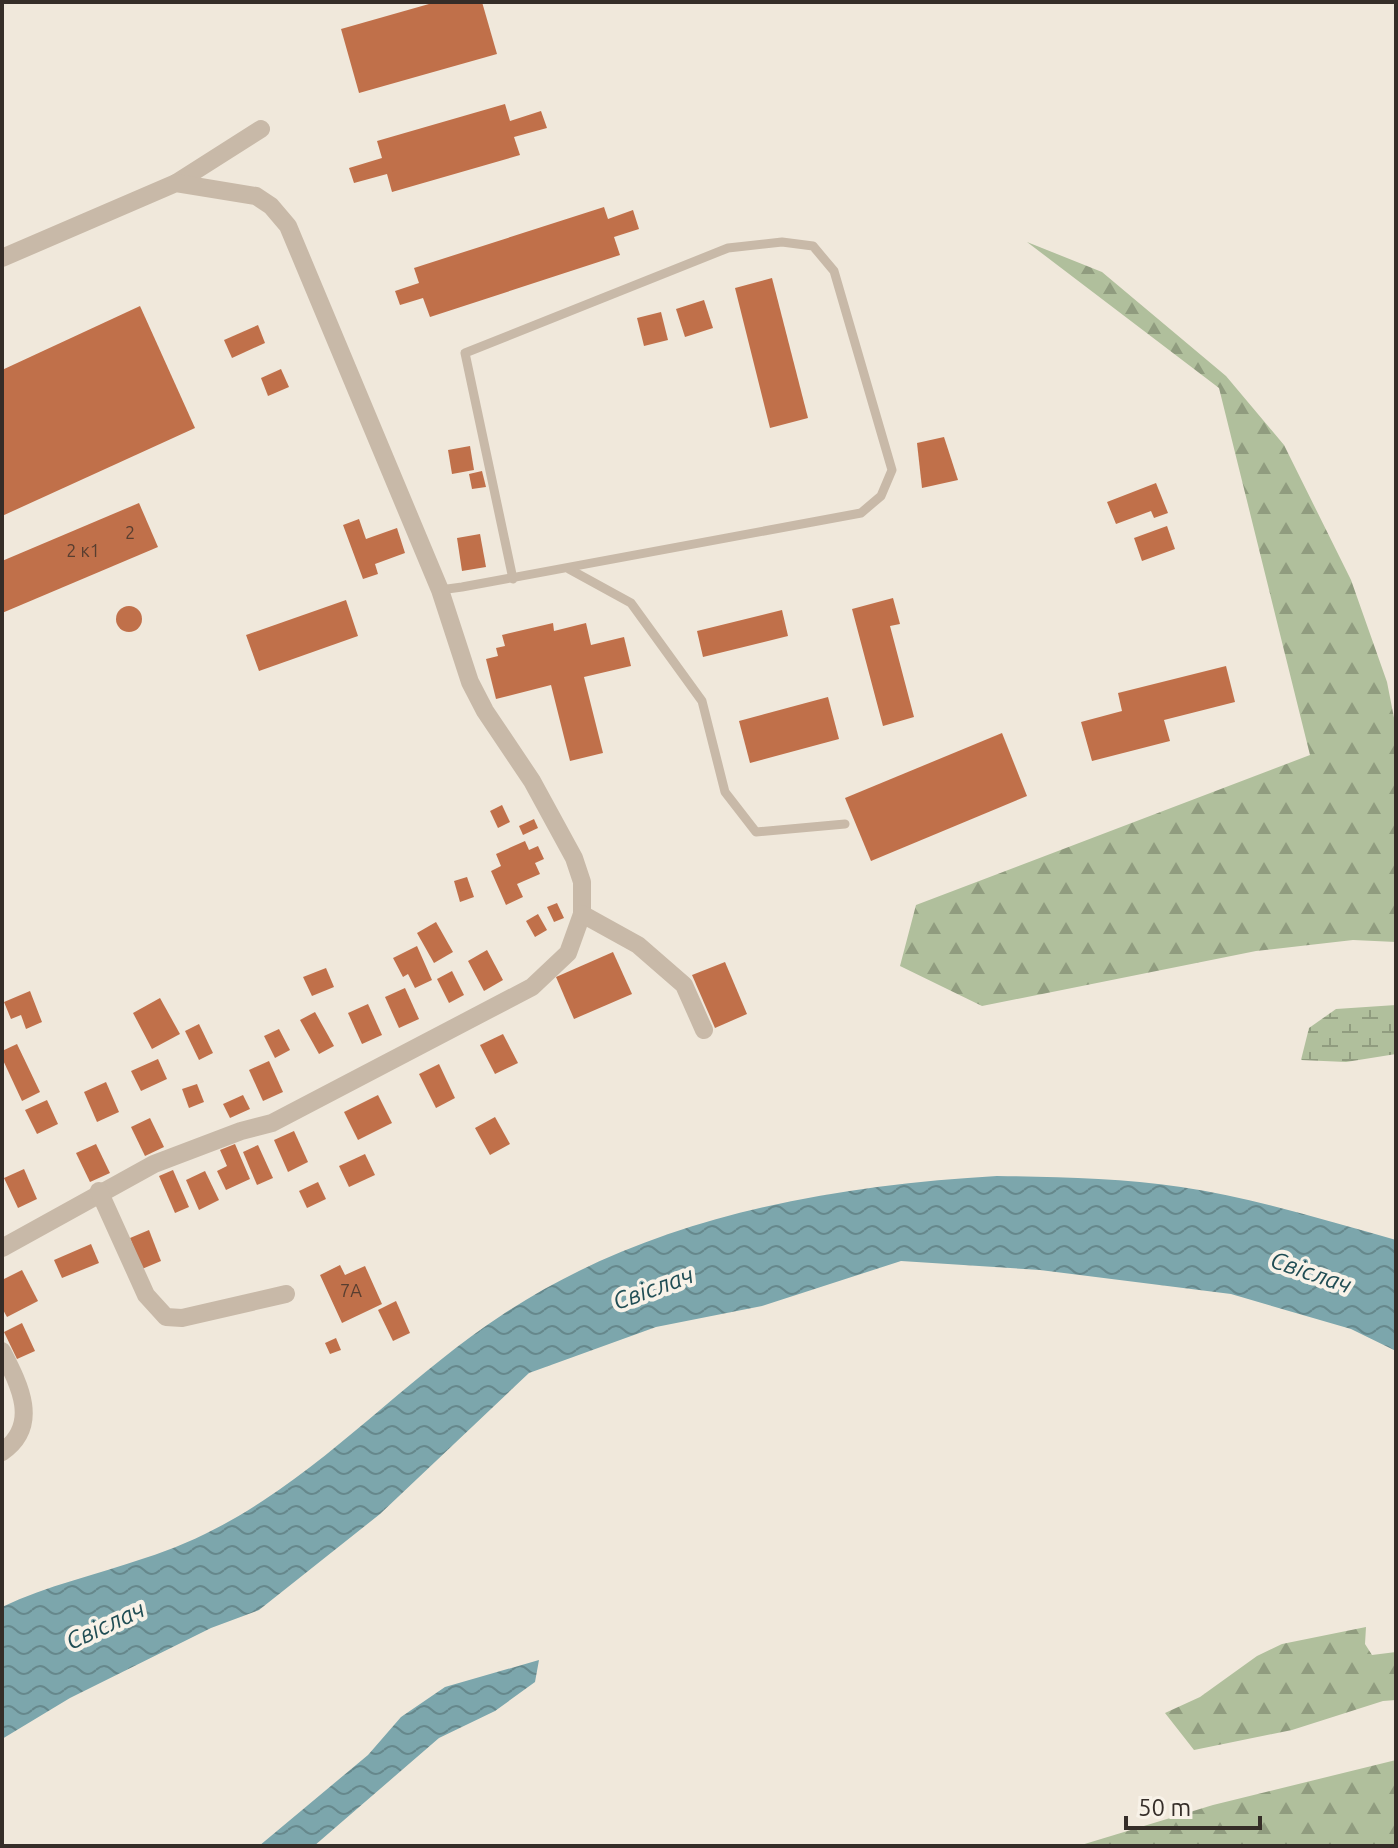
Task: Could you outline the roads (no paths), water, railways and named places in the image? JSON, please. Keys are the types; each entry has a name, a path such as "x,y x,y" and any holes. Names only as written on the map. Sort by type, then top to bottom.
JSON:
{"street":[{"path":"2,258 176,183 261,129"},
{"path":"2,1248 33,1233 99,1191 154,1164 241,1131 272,1123 479,1018 552,971 568,953 582,914 582,882 574,858 532,781 485,711 470,682 440,590 288,226 271,206 256,196 176,183"},
{"path":"582,914 638,945 684,985 704,1030"},
{"path":"99,1191 146,1295 166,1317 182,1318 286,1294"},
{"path":"2,1351 24,1397 26,1415 20,1433 2,1452"}],"lane":[{"path":"440,590 513,579 569,569 861,513 881,496 892,470 834,271 813,246 782,242 728,248 465,353 513,579"},
{"path":"569,569 631,603 702,701 725,792 756,832 845,824"}],"water":[{"name":"Свіслач","path":"997,1176 1112,1180 1181,1187 1262,1203 1396,1240 1396,1351 1351,1329 1231,1294 1040,1270 901,1261 762,1306 656,1327 529,1373 380,1514 259,1610 211,1628 70,1698 2,1739 2,1607 55,1586 176,1547 236,1518 325,1456 471,1336 558,1282 617,1254 677,1231 740,1213 868,1188"},
{"path":"539,1660 535,1682 495,1711 439,1738 314,1846 259,1846 368,1755 401,1717 445,1687"}]}
